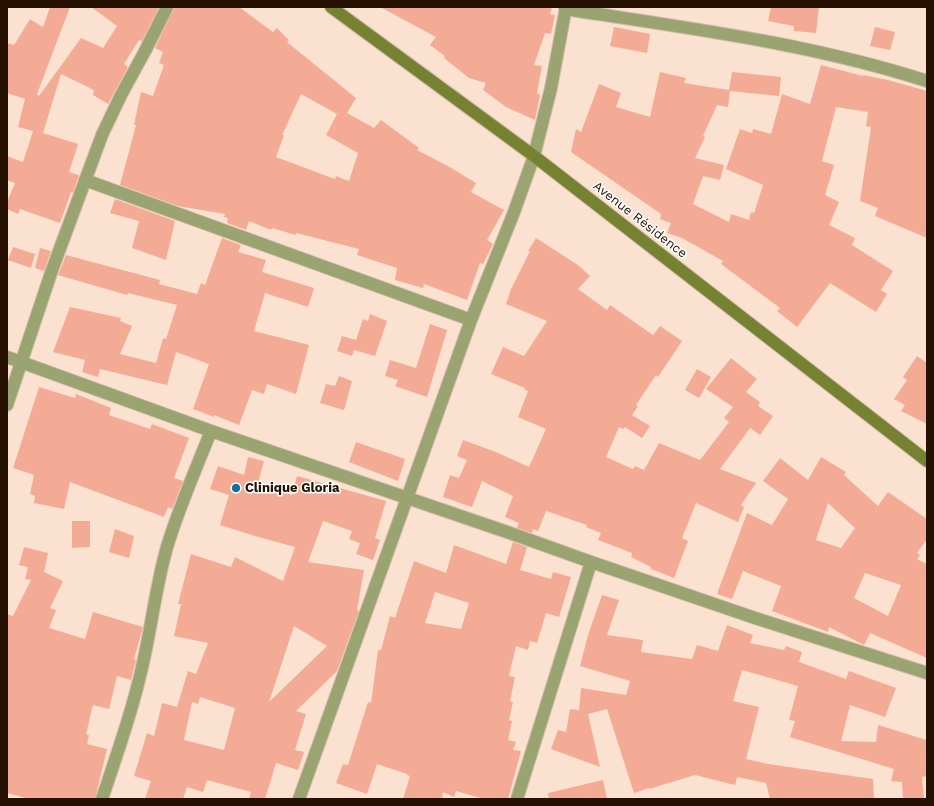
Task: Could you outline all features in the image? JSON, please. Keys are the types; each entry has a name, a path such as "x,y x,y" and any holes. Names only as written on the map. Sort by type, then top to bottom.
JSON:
{"main road":[{"name":"Avenue Résidence","path":"332,7 534,156 927,461"}],"street":[{"path":"7,405 52,270 102,135 167,7"},
{"path":"299,799 471,320 514,212 534,156 551,88 566,8 754,38 822,52 927,81"},
{"path":"85,180 471,320"},
{"path":"7,357 211,431 407,497 591,562 762,620 927,673"},
{"path":"102,799 126,727 143,662 156,590 167,548 181,506 211,431"},
{"path":"517,799 591,562"}],"building":[{"path":"50,7 70,7 37,94 39,96 81,38 103,48 117,26 91,7 159,7 142,41 139,40 124,64 128,67 108,104 93,95 94,90 61,74 43,133 78,144 69,172 79,175 60,223 20,209 18,214 7,209 7,202 15,183 7,180 7,156 23,162 33,131 18,127 25,99 7,93 7,43 14,45 30,19 43,27"},
{"path":"174,7 239,7 273,32 277,28 289,40 287,42 356,98 347,113 374,128 381,120 419,148 417,150 476,183 471,192 504,210 487,240 493,244 483,264 480,263 467,300 424,284 423,288 395,280 397,268 357,255 359,249 296,233 296,235 272,228 271,230 249,221 246,230 227,223 228,218 224,217 225,214 178,206 120,185 136,125 134,125 141,92 153,96 164,65 159,63 163,52 155,48","holes":["301,94 337,114 326,135 358,153 349,181 336,176 335,179 276,157 284,135 282,135"]},
{"path":"380,7 552,7 550,14 555,15 551,34 545,33 534,65 542,66 537,93 540,95 535,120 506,107 483,90 486,83 469,78 444,58 445,56 430,45 436,37"},
{"path":"771,7 819,7 816,33 794,31 794,26 768,21"},
{"path":"614,27 650,34 647,53 610,46"},
{"path":"875,27 895,32 890,50 870,46"},
{"path":"821,65 863,76 888,80 927,91 927,238 875,216 878,208 860,201 871,127 866,126 868,112 836,107 822,161 834,165 825,195 839,202 829,225 855,238 852,245 893,271 881,290 887,294 876,312 830,283 797,327 777,311 780,308 721,264 723,261 682,238 667,233 671,223 660,219 661,214 571,152 576,129 581,132 599,84 621,93 616,107 650,117 660,72 686,78 684,83 729,90 732,72 781,77 779,96 730,91 728,107 717,105 695,158 724,165 720,180 703,176 693,204 729,222 731,214 749,220 751,212 754,213 763,185 726,169 740,129 752,133 753,129 771,134 782,94 810,104"},
{"path":"115,199 175,221 166,260 132,248 139,221 110,213"},
{"path":"222,238 241,245 238,252 266,260 262,272 314,288 308,307 265,293 254,331 309,345 296,394 267,384 264,394 252,390 239,425 214,415 214,417 193,409 209,364 176,352 167,385 100,369 98,377 82,372 85,360 53,352 70,307 121,318 120,321 132,326 120,354 156,363 163,338 166,339 177,305 128,293 127,295 58,275 66,255 160,280 159,284 197,294 201,283 205,285"},
{"path":"536,238 578,265 590,276 578,289 607,310 610,305 653,335 660,326 682,341 658,377 656,375 636,405 638,406 632,415 650,426 642,438 625,427 623,429 619,427 606,457 633,469 635,466 644,470 659,443 700,460 729,422 724,418 733,407 706,389 731,358 757,379 746,392 760,402 758,406 773,416 760,435 750,428 720,469 756,483 741,505 744,507 738,522 696,503 682,538 688,541 674,578 651,569 651,567 631,557 632,553 598,540 601,533 586,527 587,525 546,511 538,531 533,529 532,533 517,528 519,523 505,517 513,496 482,481 472,507 443,497 450,475 459,478 467,460 457,456 463,440 496,452 529,467 546,429 518,417 528,391 524,389 525,388 491,374 503,347 524,356 547,321 506,304 511,289 530,251 528,251"},
{"path":"13,247 35,254 31,268 8,260"},
{"path":"40,248 51,251 44,271 35,268"},
{"path":"370,314 387,321 375,356 354,350 352,356 337,351 342,336 356,340 363,319 368,321"},
{"path":"430,324 447,330 427,397 395,386 398,380 385,376 390,360 416,368"},
{"path":"917,356 927,363 927,424 901,411 905,405 894,399 907,380 903,377"},
{"path":"697,369 711,377 699,398 685,390"},
{"path":"339,376 352,381 344,410 320,403 326,384 335,386"},
{"path":"39,387 75,398 76,394 111,408 109,415 150,429 152,424 189,438 174,478 183,481 172,509 168,507 164,517 70,482 64,509 34,503 35,496 30,494 34,475 13,468"},
{"path":"356,442 405,459 398,481 349,462"},
{"path":"248,457 264,461 258,483 292,495 297,476 386,501 375,538 380,540 373,560 356,554 360,543 349,539 352,531 323,521 308,562 364,570 357,610 359,611 337,671 296,711 306,714 295,750 304,752 298,770 276,763 265,799 249,799 251,792 207,780 203,792 187,787 183,799 145,799 151,781 134,776 147,733 154,736 162,703 177,707 188,671 196,674 208,643 174,636 181,604 178,604 191,554 231,567 235,557 283,581 295,547 220,525 229,495 210,489 218,466 244,475","holes":["294,626 327,646 269,702","200,697 235,708 224,750 184,740 192,702 198,704"]},
{"path":"821,457 846,472 844,475 878,506 888,492 927,519 927,539 917,553 920,555 917,559 927,564 927,658 870,633 864,645 829,627 828,632 772,611 781,586 743,571 732,599 717,594 747,513 772,525 788,499 763,481 780,458 808,480","holes":["828,503 855,528 841,548 816,540","865,573 901,585 888,616 854,598"]},
{"path":"72,521 90,521 90,547 72,548"},
{"path":"115,529 134,536 129,558 109,552"},
{"path":"513,542 527,547 520,570 551,579 553,572 571,577 559,617 546,613 537,643 530,641 528,650 516,646 509,676 515,677 510,701 513,702 509,720 512,721 508,740 516,742 513,750 521,751 508,799 484,799 456,791 454,797 443,792 442,799 403,799 410,776 377,764 367,794 336,783 343,764 348,765 368,702 371,703 378,650 381,650 390,616 395,618 414,561 446,573 454,545 506,564","holes":["435,592 469,603 461,629 425,623"]},
{"path":"24,547 48,553 44,572 63,581 50,608 56,610 49,628 85,639 93,612 143,627 134,659 136,660 131,680 117,676 109,709 93,705 86,734 89,735 87,744 107,749 95,799 30,799 7,793 7,614 13,616 31,580 25,579 28,567 19,565"},
{"path":"602,595 619,600 607,635 643,640 641,652 692,659 697,645 718,651 727,625 753,635 750,643 784,650 786,646 802,652 799,662 846,679 849,671 896,688 885,717 850,705 841,741 876,742 878,725 927,740 927,776 922,777 924,799 903,799 902,782 891,781 894,769 790,737 795,721 789,720 798,686 742,670 733,701 759,707 746,759 768,764 873,779 874,799 770,799 766,783 737,777 735,785 695,775 634,793 607,709 588,714 600,767 551,749 558,730 566,732 570,709 579,710 581,688 626,695 630,681 580,666 588,635"},
{"path":"603,780 607,799 549,799 548,793"}],"place":[{"name":"Clinique Gloria","path":"236,488"}]}
